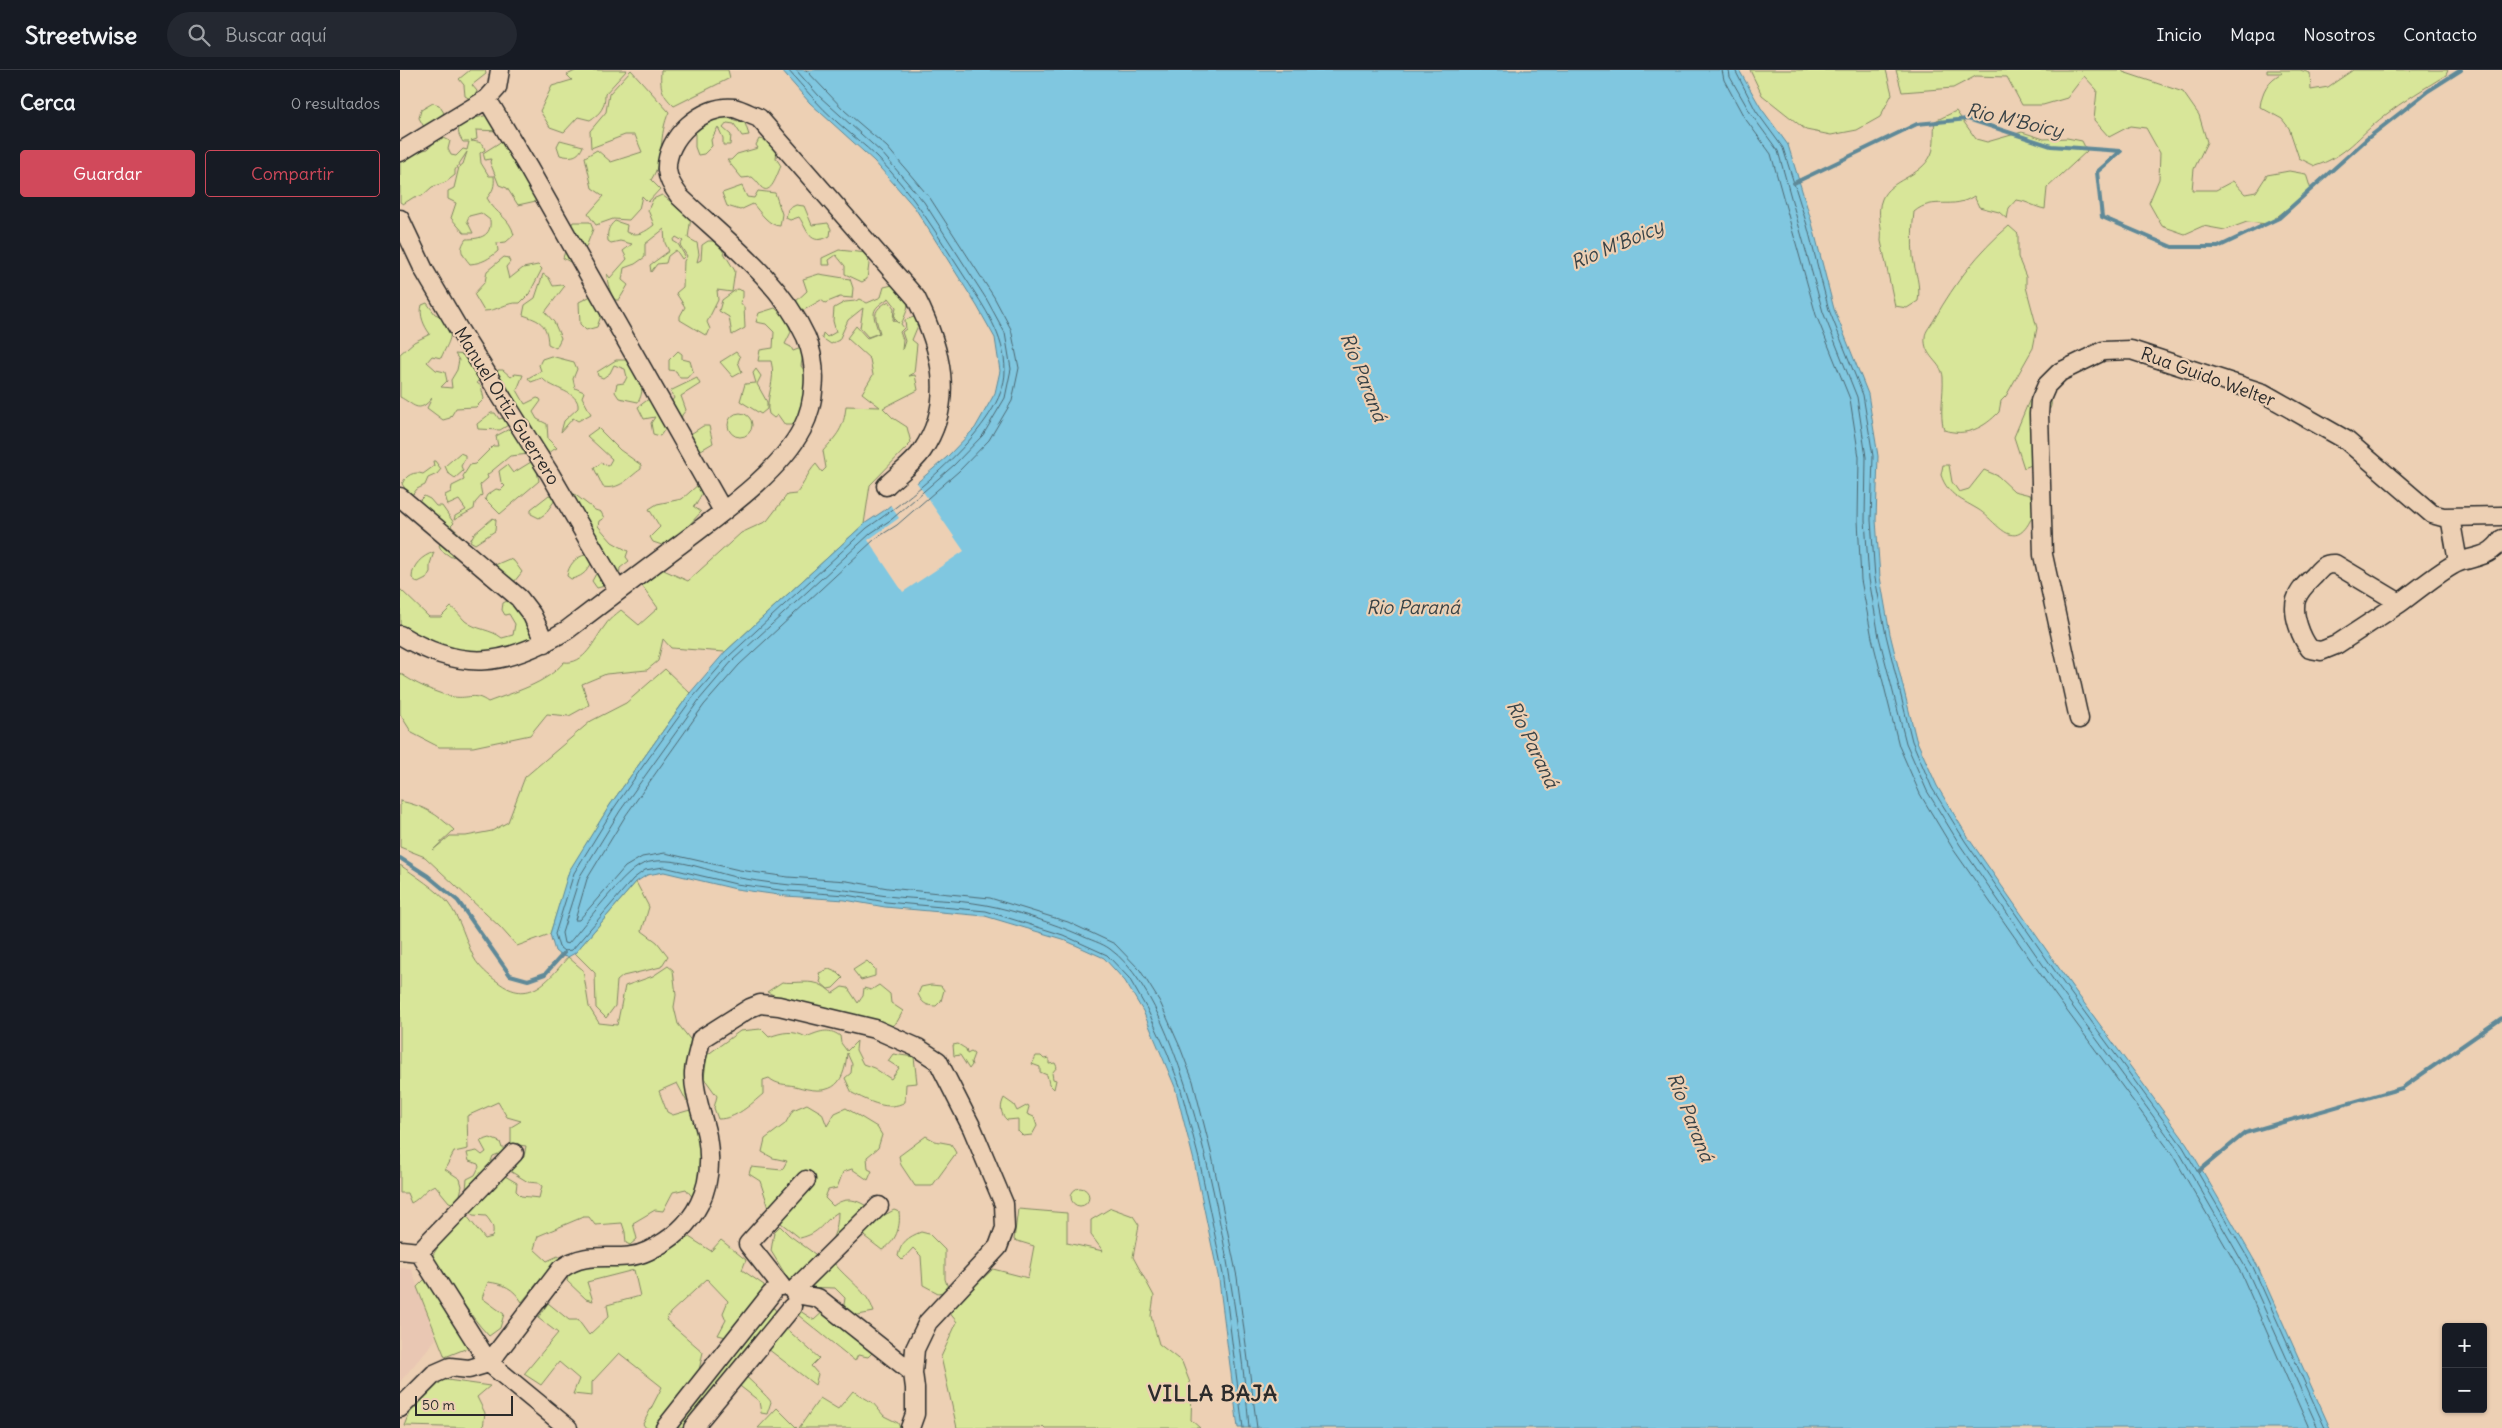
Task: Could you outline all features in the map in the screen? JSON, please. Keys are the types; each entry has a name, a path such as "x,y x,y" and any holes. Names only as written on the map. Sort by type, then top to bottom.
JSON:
{"street":[{"path":"400,152 487,99 497,88 500,70"},
{"path":"487,99 529,169 723,512"},
{"path":"400,636 441,655 474,661 509,656 545,643 567,630 723,512 773,466 802,429 812,402 814,384 812,356 806,337 780,296 761,274 680,197 672,185 667,169 672,146 691,123 718,109 733,108 759,118 916,298 926,318 938,351 943,381 935,426 921,452 886,486"},
{"name":"Manuel Ortiz Guerrero","path":"400,219 424,270 458,328 550,474 618,591"},
{"name":"Rua Guido Welter","path":"2079,719 2043,555 2039,414 2040,401 2047,385 2060,372 2078,361 2103,351 2131,350 2263,392 2346,440 2432,514 2450,517 2502,516"},
{"path":"400,497 519,598 532,615 545,643"},
{"path":"2450,517 2458,562"},
{"path":"2400,603 2335,564 2330,563 2324,565 2302,589 2296,600 2295,611 2304,641 2310,649 2321,651 2336,646 2400,603 2458,562 2487,555 2498,546 2502,539"},
{"path":"400,1408 434,1374 450,1367 469,1370 489,1363 531,1306 572,1260 587,1256 620,1257 647,1252 681,1229 704,1199 710,1166 707,1138 694,1073 701,1039 760,1004 780,1006 867,1026 918,1048 938,1061 972,1128 1004,1204 1005,1228 998,1246 928,1322 915,1349 913,1373 915,1414 910,1428"},
{"path":"419,1252 514,1153"},
{"path":"806,1180 748,1244 786,1294 818,1298 913,1373"},
{"path":"665,1428 786,1294 879,1206"},
{"path":"400,1250 419,1252"},
{"path":"419,1252 489,1363 568,1428"},
{"path":"692,1428 786,1294"}],"shaded area":[{"path":"400,1268 411,1268 436,1339 400,1382"}],"green space":[{"path":"470,70 485,70 486,74 472,85 477,91 475,97 470,99 465,96 464,85 459,79"},
{"path":"577,70 627,70 605,94 602,109 597,115 590,120 578,117 564,132 550,127 540,111 552,86 572,80 567,75"},
{"path":"631,70 669,112 658,164 651,180 660,189 648,202 642,196 639,209 629,220 613,219 596,225 588,214 604,196 592,188 585,157 597,150 611,162 642,152 635,135 625,135 591,148 590,131 606,112 609,94"},
{"path":"661,70 728,70 730,78 674,106 666,98 662,90"},
{"path":"1750,70 1886,70 1892,94 1880,117 1857,130 1831,135 1806,130 1762,95"},
{"path":"1896,70 2122,70 2123,72 2183,92 2199,115 2207,142 2194,169 2192,190 2216,190 2233,181 2245,194 2256,192 2267,175 2289,171 2306,174 2311,190 2268,224 2247,222 2225,230 2203,226 2185,234 2162,226 2149,203 2159,179 2160,153 2146,128 2130,126 2109,137 2094,120 2097,90 2084,76 2067,98 2043,105 2022,105 2007,77 1976,76 1953,88 1902,92"},
{"path":"2267,70 2300,70 2310,73 2311,90 2328,87 2353,70 2448,70 2446,75 2384,116 2336,157 2315,166 2299,158 2289,128 2282,119 2260,107 2266,87 2282,73 2267,73"},
{"path":"433,103 439,105 444,113 424,127 419,118 421,110"},
{"path":"1956,111 1976,139 1987,142 2022,132 2044,139 2067,138 2082,141 2087,151 2047,188 2045,209 2016,200 2009,208 2007,219 1999,212 1979,207 1974,196 1958,202 1929,204 1914,212 1913,251 1918,284 1918,301 1907,308 1895,306 1881,241 1880,204 1891,187 1913,174 1926,163 1933,147 1935,121"},
{"path":"492,114 499,131 476,130 477,139 471,141 480,143 484,147 485,150 480,153 481,163 489,176 494,176 493,188 487,198 509,224 514,235 506,242 497,243 498,251 488,258 478,263 470,264 462,252 462,246 466,239 484,236 489,230 490,220 481,213 469,216 467,221 473,233 464,233 451,218 456,203 448,199 448,191 454,188 459,167 463,164 467,152 455,170 455,175 446,182 432,187 422,196 414,197 403,204 400,202 400,161 414,152 428,149 436,140 444,138 450,141 448,149 451,155 456,156 463,149 467,150 469,142 463,142 459,134 463,121"},
{"path":"721,116 745,123 749,135 742,136 734,124 727,123 723,128 731,135 730,145 723,145 723,138 718,127 711,140 712,146 704,154 698,155 695,147 695,127 710,117 713,121 714,117"},
{"path":"759,139 769,141 777,150 776,158 781,166 771,187 768,189 761,187 752,177 742,178 727,160 731,160 737,154 758,148 756,145"},
{"path":"560,140 583,146 574,156 560,155 557,146"},
{"path":"502,141 519,172 526,176 537,197 536,201 518,205 507,188 499,185 490,162 491,159 485,160 483,153"},
{"path":"742,186 747,197 754,198 758,191 775,193 782,214 780,226 768,221 753,204 740,210 727,206 722,193"},
{"path":"662,195 691,217 688,238 697,243 699,254 697,262 701,260 702,245 708,241 713,241 721,248 735,271 732,292 717,290 718,300 707,322 710,329 707,336 680,320 685,307 676,293 683,287 684,261 687,256 680,245 683,241 676,237 673,241 678,244 685,256 682,259 676,250 668,256 666,263 657,264 651,272 650,265 669,251 665,243 664,229 645,244 645,257 635,264 624,268 622,280 628,285 619,300 615,300 609,288 607,274 610,278 627,259 623,251 632,244 620,241 611,243 608,241 609,228 615,221 627,225 626,232 638,234 648,230 654,225 648,210 653,199"},
{"path":"796,205 804,206 812,225 828,223 831,229 830,236 818,240 813,238 807,232 799,217 790,220 786,218 788,209"},
{"path":"573,222 590,222 593,229 581,260 572,263 563,258 569,230"},
{"path":"2009,226 2018,234 2018,257 2026,277 2026,287 2037,328 2033,348 2006,396 2001,401 1999,412 1993,418 1981,427 1967,432 1944,430 1942,372 1927,350 1925,335 1968,269 1987,246"},
{"path":"839,250 867,253 869,264 867,279 862,282 845,274 845,266 836,255 829,260 830,265 822,265 822,258"},
{"path":"504,257 508,258 510,262 506,267 509,279 523,268 538,265 542,269 529,294 520,303 484,311 474,294 485,282 487,271"},
{"path":"543,274 549,278 553,286 562,285 564,287 545,312 554,322 561,338 556,348 548,344 546,331 542,324 523,315 525,305 535,298"},
{"path":"819,274 850,279 853,288 852,298 840,297 825,303 821,300 804,310 793,304 807,291 803,279"},
{"path":"897,284 908,303 901,324 904,328 900,332 903,340 902,350 905,341 902,332 906,329 905,320 917,316 919,323 912,340 917,344 914,373 909,376 915,375 918,390 883,408 893,418 907,427 911,443 870,485 864,524 725,652 671,648 663,639 658,661 647,670 606,674 582,684 589,705 569,716 547,714 530,735 473,747 439,747 412,733 400,714 400,673 418,684 441,694 454,697 479,697 488,702 539,682 557,670 564,662 578,660 583,656 608,622 621,610 639,625 658,608 638,580 657,567 688,581 741,533 767,521 787,495 796,494 816,464 822,472 826,468 823,451 839,431 844,420 846,406 880,407 862,393 873,375 870,359 847,338 856,326 867,338 880,333 876,314 879,308 889,301 894,308 893,320 899,323 894,318 896,307 889,298 878,306 874,316 879,333 868,337 860,328 863,308 848,320 839,340 831,344 822,338 823,333 827,337 836,332 833,321 834,308 845,302 859,299 867,303 881,297 884,287"},
{"path":"737,289 743,291 743,297 740,302 744,307 745,328 732,335 729,317 719,311 722,300"},
{"path":"591,296 598,298 602,313 597,327 586,330 580,324 579,302"},
{"path":"427,303 435,314 445,318 450,330 450,338 441,358 432,356 427,362 436,370 445,372 447,381 441,387 452,388 451,380 457,370 459,360 455,354 466,355 468,361 475,365 480,377 477,383 481,386 484,399 476,407 456,408 450,418 443,420 427,408 432,398 419,407 400,397 400,354 414,342 430,334 424,324 421,313 422,305"},
{"path":"775,308 786,318 791,332 785,344 791,347 793,351 804,347 801,366 805,372 806,379 805,396 801,412 794,425 785,425 778,415 774,418 769,414 768,402 773,375 771,361 758,361 760,350 773,348 774,332 766,324 756,322 759,313"},
{"path":"678,351 682,354 682,359 690,361 693,371 687,378 680,378 676,371 669,370 669,360"},
{"path":"736,352 740,357 738,362 742,372 733,377 720,362"},
{"path":"551,356 574,362 577,369 573,379 575,388 584,392 582,397 591,414 578,421 573,418 561,432 564,421 578,408 575,398 542,378 531,382 528,378 541,371 539,365 542,359"},
{"path":"616,360 632,360 642,386 641,397 638,402 619,398 615,392 617,384 624,383 627,377 625,369 614,365 610,373 603,378 598,376 597,372"},
{"path":"756,369 761,376 757,384 767,402 767,409 761,414 740,401 745,384 756,383 753,373"},
{"path":"498,370 503,370 511,377 515,374 523,375 517,390 525,404 537,398 540,399 541,401 533,412 537,419 547,424 548,439 557,448 543,455 532,428 515,419 497,373"},
{"path":"697,378 700,384 681,396 686,410 682,415 681,421 668,406 674,398 670,391"},
{"path":"2039,392 2051,395 2051,405 2047,412 2040,416 2036,463 2024,468 2014,437 2029,401"},
{"path":"650,398 667,426 660,436 653,434 651,423 655,417 644,419 638,407"},
{"path":"491,413 495,413 499,419 509,416 510,424 500,430 478,429 477,424"},
{"path":"740,413 745,414 751,420 751,430 745,436 740,437 735,436 729,430 728,425 729,420 735,414"},
{"path":"515,426 530,454 510,456 487,475 488,478 480,485 482,495 475,503 474,509 454,520 455,516 466,510 459,500 448,505 445,495 451,492 452,486 464,480 463,476 470,465 475,464 493,446 498,446 496,436"},
{"path":"703,426 709,426 713,443 701,450 695,450 686,437"},
{"path":"598,428 620,450 641,465 641,469 614,487 603,487 594,468 601,463 608,466 612,459 587,436"},
{"path":"460,453 465,455 461,466 463,471 455,478 448,473 445,466"},
{"path":"433,461 441,469 437,474 428,478 425,485 417,489 413,494 409,494 402,484 404,481 413,473 423,474 434,466"},
{"path":"531,462 536,466 539,481 500,514 485,499 487,495 496,489 501,490 505,486 501,482 499,471 507,465 513,473"},
{"path":"1943,465 1949,465 1952,482 1959,492 1969,489 1984,470 1998,476 2014,491 2030,495 2033,502 2033,511 2030,521 2024,530 2017,534 2005,532 1979,510 1952,493 1941,475"},
{"path":"699,484 704,489 696,505 693,506 701,512 690,524 690,531 665,546 653,542 650,537 660,527 649,509 657,504 682,499"},
{"path":"573,493 595,510 601,512 604,518 599,521 598,526 612,542 628,551 626,557 629,561 620,568 619,577 609,585 597,588 592,581 597,572 569,500"},
{"path":"549,495 553,496 555,500 545,514 539,518 531,514 531,509"},
{"path":"424,496 430,499 436,506 442,506 454,523 451,526 467,541 461,544 458,555 451,557 441,550 439,545 445,540 416,504"},
{"path":"493,518 496,520 495,531 475,544 470,541 474,534"},
{"path":"434,552 430,564 430,572 426,579 418,583 412,578 416,565"},
{"path":"586,555 591,564 585,572 571,579 567,576 573,562 579,557"},
{"path":"509,559 514,561 522,572 514,582 492,571 495,565"},
{"path":"400,589 429,617 441,617 451,607 469,624 502,638 513,635 515,624 509,614 505,615 502,610 503,603 511,599 524,614 522,619 536,626 542,636 492,653 448,651 400,625"},
{"path":"665,669 690,693 610,805 570,871 550,934 517,946 500,927 425,857 400,847 400,801 430,811 454,830 433,850 450,836 466,836 492,831 508,822 525,777 591,721 626,703"},
{"path":"400,865 444,898 456,916 471,951 481,968 509,989 519,992 537,988 568,957 583,970 589,1007 599,1023 617,1025 625,986 653,976 668,966 673,970 676,995 674,1007 678,1024 693,1043 693,1098 687,1102 677,1083 659,1091 667,1112 673,1115 690,1110 691,1105 697,1108 703,1164 694,1199 686,1189 673,1192 663,1211 655,1210 633,1223 637,1239 630,1245 626,1243 622,1223 595,1225 589,1217 583,1217 538,1236 534,1249 547,1261 558,1256 564,1260 538,1282 522,1302 508,1288 488,1282 482,1298 504,1314 500,1328 489,1336 473,1317 431,1258 449,1229 467,1216 485,1239 492,1237 492,1226 486,1216 473,1215 468,1211 505,1176 517,1183 516,1191 521,1196 539,1198 542,1186 538,1183 528,1182 510,1171 524,1157 526,1146 511,1144 511,1127 521,1121 507,1117 498,1102 467,1116 468,1149 454,1152 445,1169 460,1179 462,1186 458,1205 449,1202 435,1185 411,1203 407,1193 400,1193"},
{"path":"636,882 649,907 642,931 657,942 668,956 661,967 623,976 617,981 615,1006 606,1018 596,1008 595,973 575,953"},
{"path":"867,961 875,969 875,976 861,980 853,970"},
{"path":"829,969 838,973 843,978 833,988 828,989 820,982 819,973"},
{"path":"782,982 819,984 833,993 842,987 848,988 858,1003 863,996 864,988 871,990 879,985 890,994 891,1003 903,1011 897,1022 889,1028 779,1001 778,997 767,992"},
{"path":"941,986 944,990 941,1001 936,1006 925,1003 918,994 921,987"},
{"path":"761,1029 769,1037 788,1032 806,1037 823,1031 836,1033 840,1036 841,1043 847,1051 857,1041 856,1050 863,1064 874,1068 891,1079 899,1068 888,1061 893,1054 914,1057 917,1083 906,1084 905,1102 899,1105 885,1106 865,1099 852,1093 845,1078 851,1073 852,1064 847,1053 842,1075 833,1087 817,1090 807,1089 778,1083 769,1078 763,1080 763,1094 748,1107 731,1117 718,1119 714,1108 717,1096 704,1078 707,1055 740,1031"},
{"path":"958,1044 966,1049 967,1054 971,1052 974,1054 971,1062 972,1065 969,1069 960,1055 954,1056 953,1045"},
{"path":"1036,1056 1041,1056 1044,1059 1049,1058 1049,1064 1055,1063 1057,1067 1052,1073 1053,1079 1056,1080 1054,1089 1049,1084 1047,1075 1040,1072 1040,1067 1032,1064"},
{"path":"1004,1098 1014,1105 1017,1111 1028,1105 1027,1114 1034,1117 1037,1126 1032,1135 1023,1136 1018,1131 1018,1119 1007,1120 1005,1118 1001,1110"},
{"path":"807,1104 822,1113 827,1126 835,1113 846,1108 877,1127 882,1135 878,1148 867,1157 868,1169 872,1171 868,1180 852,1169 843,1172 837,1188 828,1190 825,1198 833,1206 846,1200 858,1202 870,1208 881,1217 894,1210 899,1212 898,1229 887,1247 882,1250 860,1233 834,1259 834,1263 839,1269 867,1298 874,1312 842,1318 845,1298 835,1288 800,1287 788,1279 771,1251 774,1232 780,1226 819,1257 831,1242 837,1225 838,1212 817,1230 800,1238 781,1223 778,1213 769,1208 760,1181 749,1174 751,1167 782,1170 787,1161 773,1158 762,1152 765,1139 785,1124 793,1110"},
{"path":"926,1136 935,1141 951,1144 956,1153 932,1186 915,1186 901,1165 899,1156"},
{"path":"490,1138 500,1142 502,1148 517,1148 497,1163 498,1154 493,1156 481,1187 466,1189 467,1179 475,1175 479,1167 478,1164 469,1161 467,1153 477,1151 482,1155 486,1152 480,1141"},
{"path":"1080,1188 1086,1191 1089,1197 1086,1203 1080,1206 1074,1203 1071,1197 1074,1191"},
{"path":"1111,1208 1133,1216 1139,1225 1133,1257 1154,1296 1151,1316 1159,1344 1182,1362 1192,1388 1191,1420 1200,1428 1045,1428 1043,1426 1041,1428 957,1428 941,1357 957,1322 948,1311 993,1269 1028,1278 1034,1246 1014,1240 1018,1209 1067,1213 1067,1243 1103,1251 1091,1235 1091,1220"},
{"path":"921,1232 929,1234 945,1250 945,1279 949,1291 938,1293 923,1285 921,1256 913,1248 902,1260 898,1256 901,1247 906,1241"},
{"path":"689,1237 711,1251 721,1240 746,1260 742,1270 764,1285 764,1296 751,1311 774,1308 780,1318 688,1428 673,1428 750,1336 751,1313 730,1338 718,1335 726,1320 723,1313 728,1301 707,1279 670,1313 666,1320 703,1352 697,1379 655,1428 646,1428 643,1424 662,1387 619,1353 592,1382 592,1396 573,1394 579,1379 559,1362 541,1385 524,1374 558,1333 538,1318 548,1303 569,1320 578,1320 589,1335 609,1316 607,1305 640,1296 634,1270 587,1282 593,1301 586,1299 567,1281 570,1269 635,1263"},
{"path":"428,1276 470,1347 445,1357 417,1287"},
{"path":"806,1300 800,1311 814,1320 826,1309 873,1352 868,1357 858,1355 855,1361 793,1311 798,1303"},
{"path":"782,1325 819,1358 811,1366 818,1374 815,1385 768,1349"},
{"path":"744,1375 771,1402 767,1414 761,1413 759,1401 736,1383"},
{"path":"440,1379 490,1386 477,1397 485,1413 483,1428 405,1426 413,1405"},
{"path":"853,1391 873,1403 884,1416 898,1423 900,1428 799,1428 820,1398 838,1409"},
{"path":"777,1408 797,1428 758,1428"}],"water":[{"name":"Rio Paraná","path":"781,70 1739,70 1761,108 1788,145 1812,223 1834,309 1868,394 1878,456 1876,520 1880,577 1890,634 1916,739 1937,786 1969,839 2068,981 2187,1144 2257,1265 2330,1428 1238,1428 1219,1280 1194,1161 1175,1087 1143,1011 1125,981 1104,958 1062,939 985,916 885,907 845,900 786,896 736,889 664,872 647,875 636,882 575,953 568,957 561,956 555,951 550,934 569,871 610,805 690,693 725,652 864,524 885,510 947,457 975,428 995,393 1000,371 995,338 915,208 874,161 810,103"}],"pier":[{"path":"915,480 964,551 903,592 868,540 899,518 889,503"}],"waterway":[{"name":"Rio M'Boicy","path":"1794,183 1917,124 1968,119 2051,146 2121,151 2097,172 2102,217 2172,247 2218,247 2279,218 2368,138 2428,91 2461,70"},
{"path":"400,858 428,876 458,901 510,975 528,980 545,974 564,953"},
{"path":"2199,1171 2245,1133 2402,1088 2502,1018"}],"district":[{"name":"VILLA BAJA","path":"1213,1393"}],"water label":[{"name":"Río Paraná","path":"1364,377"},
{"name":"Río Paraná","path":"1533,744"},
{"name":"Río Paraná","path":"1691,1117"}]}
